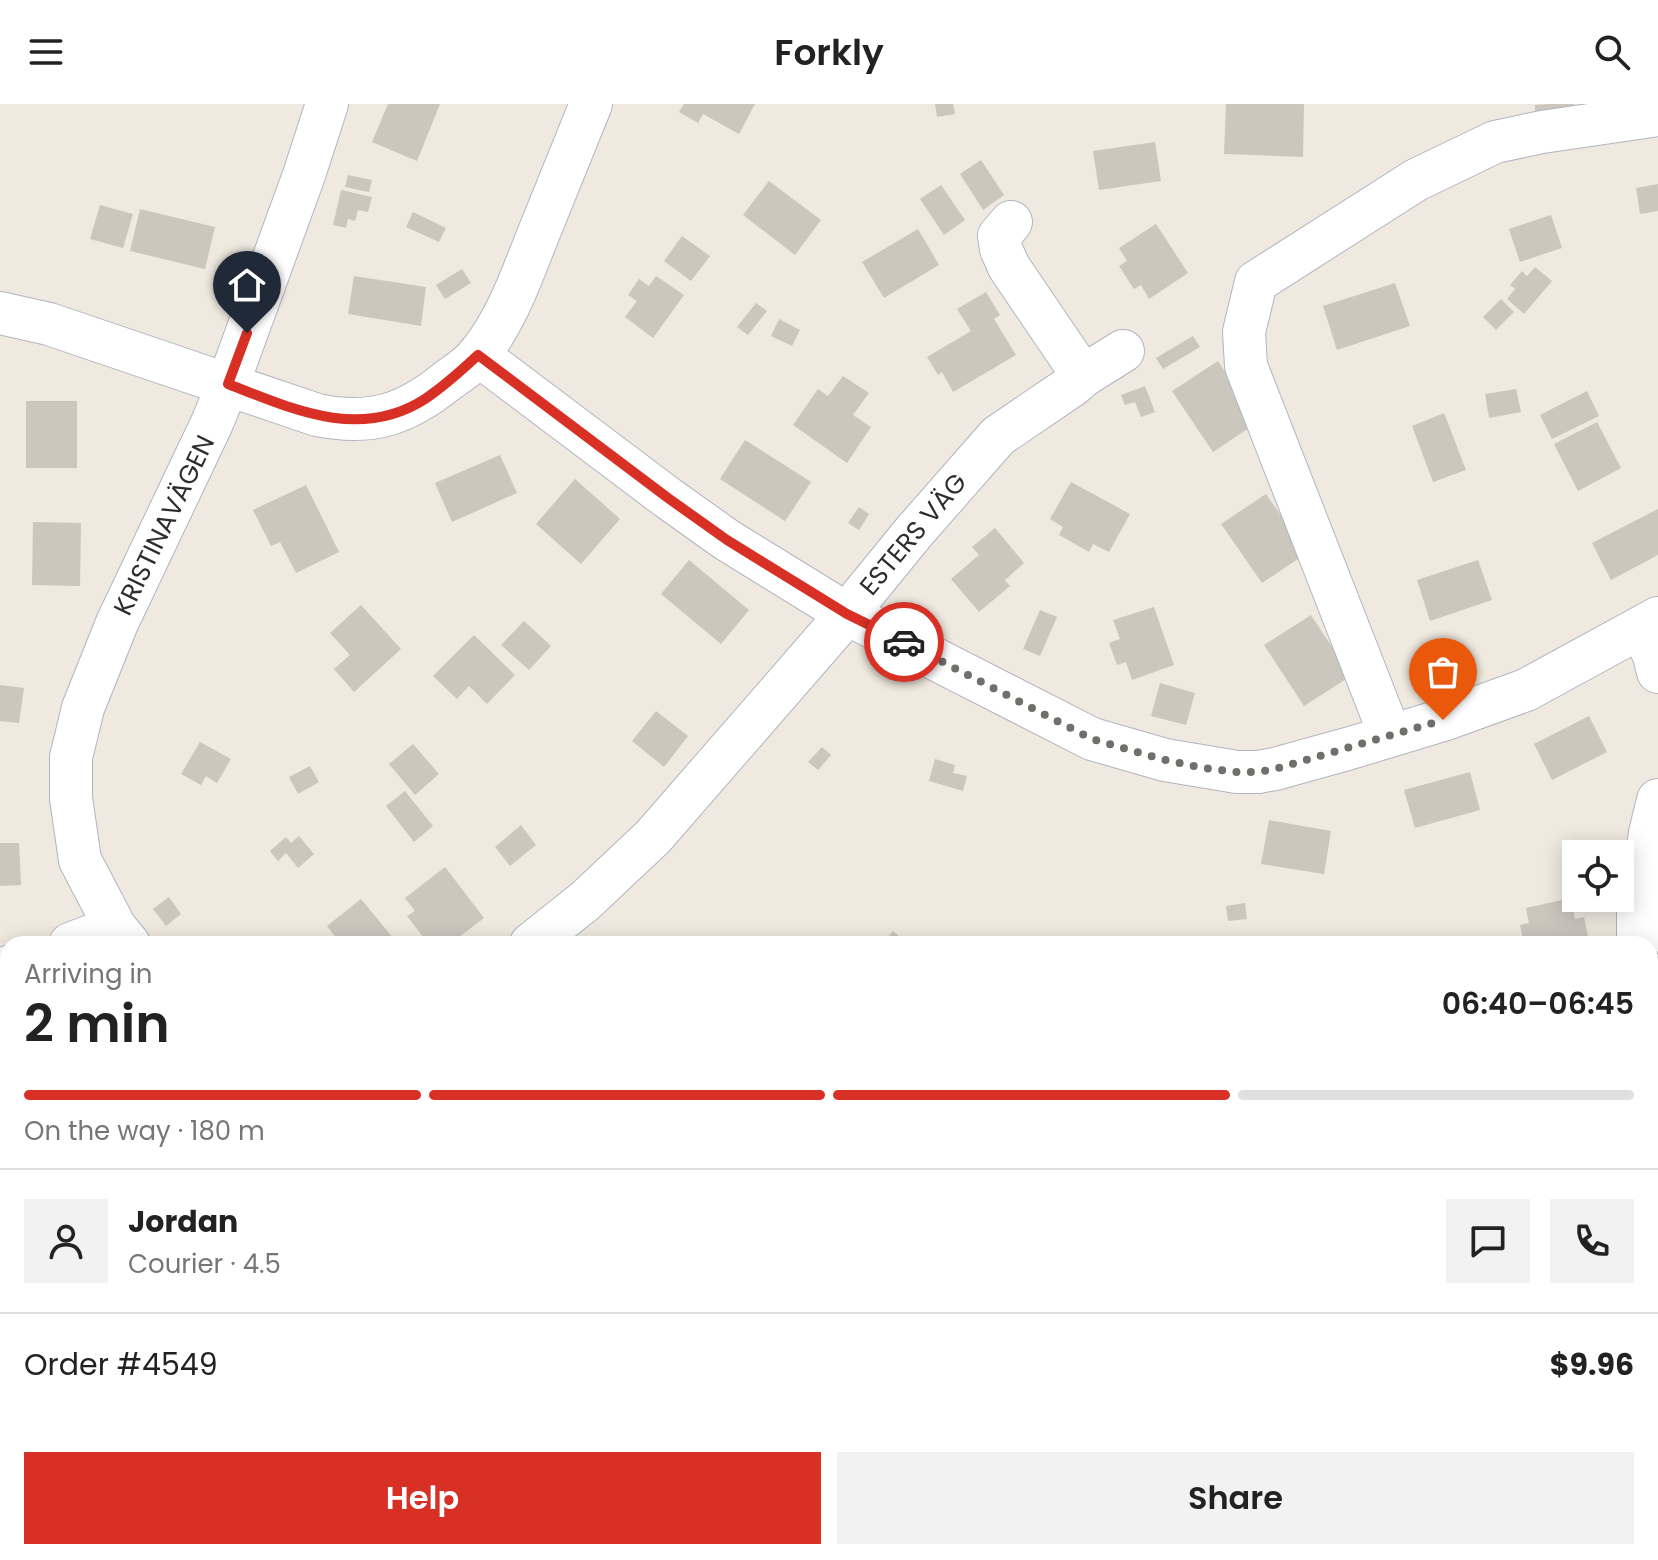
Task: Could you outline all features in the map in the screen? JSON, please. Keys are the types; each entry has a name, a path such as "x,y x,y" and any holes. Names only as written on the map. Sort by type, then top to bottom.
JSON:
{"street":[{"name":"KRISTINAVÄGEN","path":"122,936 80,860 72,818 71,757 83,708 117,623 228,384 327,104"},
{"path":"0,313 49,324 317,415 353,420 391,414 424,399 478,355 495,330 516,290 591,104"},
{"path":"1390,735 1246,366 1244,332 1256,282 1416,180 1495,142 1658,115"},
{"path":"1011,222 999,236 1009,267 1083,376"},
{"name":"ESTERS VÄG","path":"541,936 585,901 653,837 998,436 1123,351"},
{"path":"478,355 727,540 847,614 1092,739 1165,760 1237,772 1258,772 1333,753 1443,720 1526,690 1650,623 1658,672"},
{"path":"1636,936 1638,908 1655,820"}],"building":[{"path":"388,104 440,104 417,161 372,142"},
{"path":"684,104 755,104 739,134 703,114 698,123 679,112"},
{"path":"935,104 953,104 955,114 937,117"},
{"path":"1226,104 1304,104 1303,157 1224,154"},
{"path":"1574,104 1574,112 1535,115 1535,105"},
{"path":"1155,142 1161,181 1099,190 1093,151"},
{"path":"981,160 1004,195 983,210 960,174"},
{"path":"348,175 372,180 369,192 345,187"},
{"path":"769,181 821,220 795,255 743,215"},
{"path":"1658,184 1658,211 1640,214 1636,188"},
{"path":"941,185 965,220 944,235 920,199"},
{"path":"341,190 372,197 368,212 358,210 355,221 348,219 346,228 333,225"},
{"path":"100,205 133,214 123,248 90,239"},
{"path":"140,209 215,227 205,269 130,251"},
{"path":"413,212 446,228 439,242 406,227"},
{"path":"1551,215 1562,248 1520,262 1509,229"},
{"path":"1156,224 1188,273 1149,299 1141,285 1134,289 1119,266 1127,261 1119,248"},
{"path":"918,229 939,265 884,298 862,262"},
{"path":"682,236 710,256 691,281 664,261"},
{"path":"1535,267 1552,281 1524,314 1507,299 1515,289 1510,285 1522,271 1527,276"},
{"path":"462,269 471,283 445,299 436,285"},
{"path":"354,276 426,287 421,326 348,314"},
{"path":"656,276 684,295 653,338 625,317 637,301 628,295 639,279 649,286"},
{"path":"1395,283 1410,326 1337,350 1323,306"},
{"path":"986,292 1000,315 994,319 1016,355 953,392 942,372 938,375 927,357 971,331 957,309"},
{"path":"1501,299 1514,312 1496,330 1483,317"},
{"path":"756,303 767,311 748,335 737,327"},
{"path":"779,319 800,330 792,346 771,336"},
{"path":"1193,336 1200,347 1163,369 1156,358"},
{"path":"1218,361 1258,422 1213,452 1172,391"},
{"path":"843,376 869,393 853,415 871,427 847,463 793,425 818,389 828,396"},
{"path":"1145,386 1155,412 1141,417 1135,402 1125,405 1121,395"},
{"path":"1516,389 1521,412 1489,418 1485,394"},
{"path":"1587,391 1599,416 1552,439 1540,415"},
{"path":"26,401 77,401 77,468 26,468"},
{"path":"1444,413 1466,470 1433,482 1412,426"},
{"path":"1597,422 1621,468 1578,491 1554,444"},
{"path":"745,440 811,482 785,521 720,479"},
{"path":"500,455 517,493 452,522 435,483"},
{"path":"575,479 620,519 581,564 536,524"},
{"path":"1071,482 1130,514 1109,552 1093,544 1089,552 1059,535 1063,527 1050,519"},
{"path":"306,485 339,552 296,573 280,542 271,546 253,510"},
{"path":"1266,494 1307,553 1262,583 1221,524"},
{"path":"859,507 869,514 859,530 848,523"},
{"path":"1658,509 1658,555 1611,580 1592,543"},
{"path":"33,522 81,523 80,586 32,585"},
{"path":"995,528 1024,563 1005,580 1010,586 979,612 951,579 979,555 972,547"},
{"path":"689,560 749,610 721,644 661,594"},
{"path":"1478,560 1492,600 1430,621 1417,580"},
{"path":"361,605 401,649 354,692 334,669 350,655 330,633"},
{"path":"1154,607 1174,665 1132,680 1126,662 1117,665 1109,643 1120,639 1113,620"},
{"path":"1040,610 1057,617 1040,656 1023,649"},
{"path":"1311,615 1351,676 1304,706 1264,645"},
{"path":"524,621 551,646 529,670 501,645"},
{"path":"474,635 515,675 487,704 469,686 457,699 433,676"},
{"path":"1160,683 1195,693 1186,725 1151,716"},
{"path":"0,685 24,688 19,723 0,721"},
{"path":"656,711 688,736 664,767 632,741"},
{"path":"1589,716 1607,752 1552,780 1534,744"},
{"path":"200,742 231,759 217,783 206,776 201,785 181,774"},
{"path":"413,744 439,774 415,795 389,764"},
{"path":"822,747 831,755 818,770 808,762"},
{"path":"935,759 955,765 953,773 967,776 963,791 929,781"},
{"path":"310,766 319,782 298,794 289,777"},
{"path":"1470,772 1480,810 1415,828 1404,790"},
{"path":"405,791 433,826 414,842 386,806"},
{"path":"1269,820 1331,831 1324,874 1261,864"},
{"path":"521,825 536,845 510,866 495,847"},
{"path":"299,836 314,854 298,868 286,853 278,861 270,851 286,837 291,843"},
{"path":"0,843 19,843 21,885 0,886"},
{"path":"445,867 484,918 460,936 422,936 407,916 415,911 405,898"},
{"path":"169,897 181,914 166,926 153,909"},
{"path":"361,899 391,936 335,936 327,926"},
{"path":"1562,900 1562,912 1574,912 1575,919 1584,917 1588,936 1522,936 1520,925 1529,923 1526,908"},
{"path":"1245,903 1247,919 1228,921 1226,906"}],"way so far":[{"path":"904,642 1092,739 1139,754 1204,768 1237,772 1275,769 1443,720"}],"route":[{"path":"247,333 228,384 329,418 374,418 407,408 424,399 478,355 727,540 847,614 904,642"}]}
